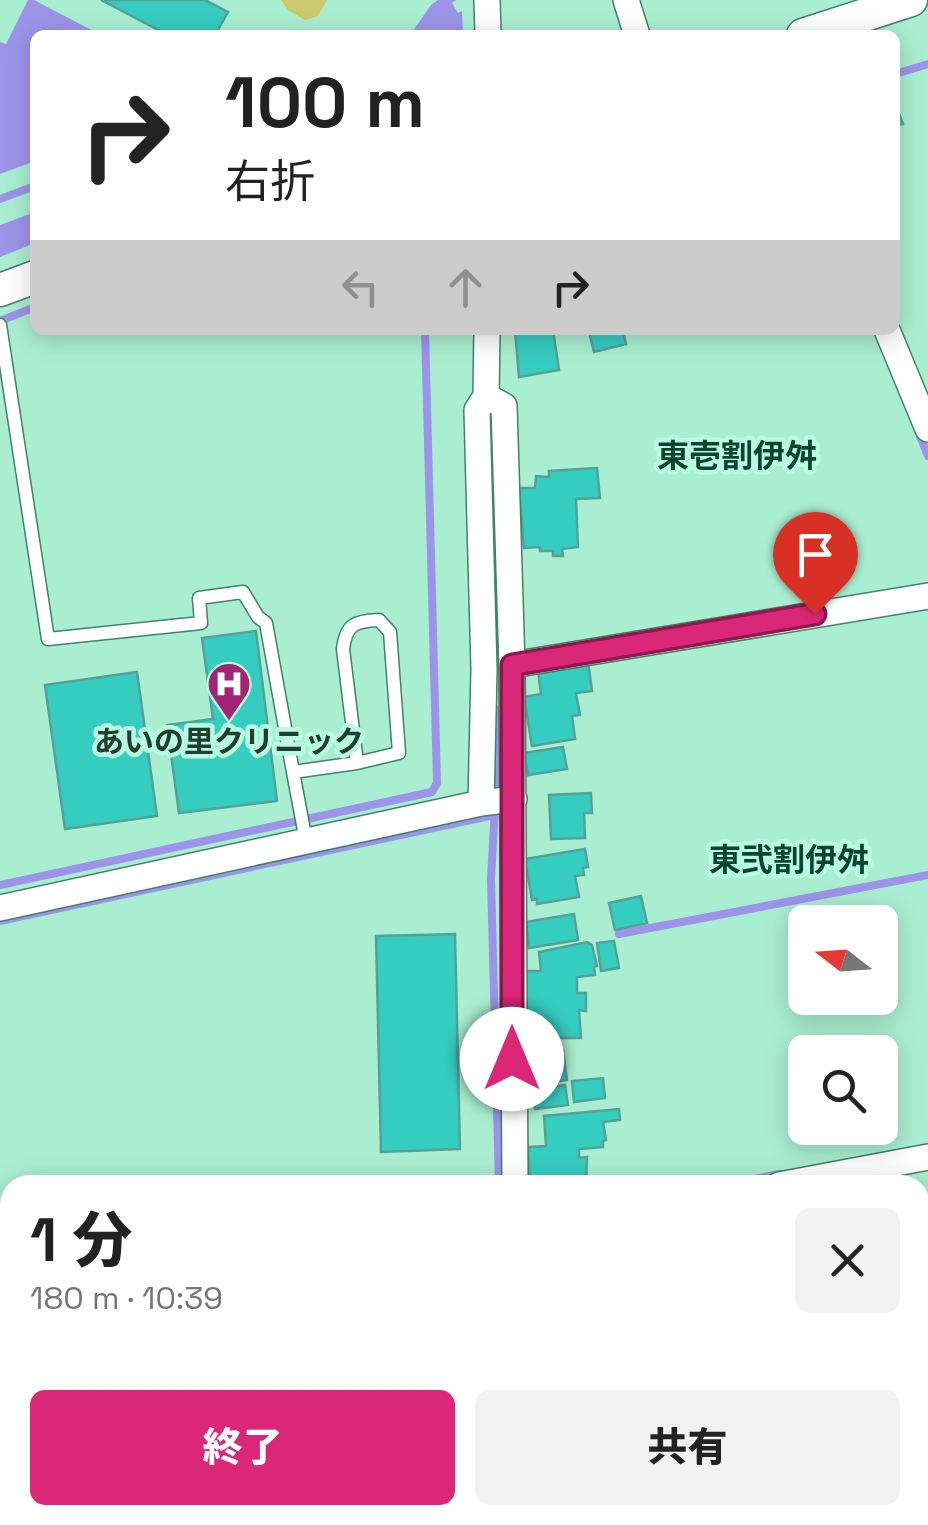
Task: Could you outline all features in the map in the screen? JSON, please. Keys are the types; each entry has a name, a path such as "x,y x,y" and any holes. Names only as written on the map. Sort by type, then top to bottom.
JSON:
{"street":[{"path":"487,0 488,30"},
{"path":"626,0 635,30"},
{"path":"819,30 911,0"},
{"path":"0,290 30,279"},
{"path":"487,335 486,396 477,410 484,669 512,968 515,1175"},
{"path":"890,335 928,429"},
{"path":"486,396 504,406 512,665 497,801"},
{"path":"512,665 928,596"},
{"path":"0,908 305,836 497,801"},
{"path":"834,1175 928,1158"}],"lane":[{"path":"2,329 48,639 201,623 199,598 243,592 266,623 305,836"},
{"path":"294,772 357,764 399,754 390,632 379,620 356,621 346,631 342,650 357,764"}],"shaded area":[{"path":"28,0 91,30 30,30 30,163 0,174 0,42 6,44"},
{"path":"281,0 327,0 318,16 305,20 288,10"},
{"path":"438,0 456,0 452,3 458,13 462,11 463,30 414,30"},
{"path":"30,214 30,245 0,257 0,225"}],"building":[{"path":"101,0 205,0 228,12 218,30 158,30"},
{"path":"515,335 554,335 559,370 519,377"},
{"path":"590,335 624,335 626,344 594,352"},
{"path":"597,468 600,498 576,499 578,547 562,549 563,556 540,551 540,547 524,548 519,488 535,488 536,476 549,477 549,471"},
{"name":"あいの里クリニック","path":"256,631 277,801 179,813 167,725 213,719 202,638"},
{"path":"588,661 592,691 576,693 580,715 572,716 575,739 532,746 524,697 541,694 538,670"},
{"path":"137,672 157,816 65,829 45,685"},
{"path":"563,747 567,769 528,775 524,753"},
{"path":"591,793 592,813 584,813 585,838 551,839 549,795"},
{"path":"585,849 588,867 583,868 584,875 575,876 579,897 537,904 537,899 532,900 525,859"},
{"path":"641,896 647,923 615,930 609,903"},
{"path":"574,914 578,940 529,948 526,922"},
{"path":"455,934 460,1149 381,1152 376,936"},
{"path":"614,941 619,968 601,971 597,943"},
{"path":"587,942 592,945 597,966 595,975 577,977 577,993 586,993 586,1011 579,1010 581,1038 540,1038 539,1027 524,1027 526,971 541,971 539,952"},
{"path":"563,1050 567,1080 530,1086 526,1056"},
{"path":"603,1078 605,1098 574,1102 572,1081"},
{"path":"565,1085 568,1105 535,1109 532,1090"},
{"path":"619,1109 620,1120 603,1122 603,1147 579,1149 579,1158 587,1157 586,1175 529,1175 528,1147 546,1146 544,1116"}],"waterway":[{"path":"900,72 928,64"},
{"path":"0,199 30,188"},
{"path":"0,321 30,309"},
{"path":"0,885 432,792 437,783 425,335"},
{"path":"918,431 928,456"},
{"path":"492,454 493,530"},
{"path":"495,709 491,879 499,1175"},
{"path":"0,921 494,815"},
{"path":"619,934 928,875"},
{"path":"775,1175 780,1174"}],"place":[{"name":"あいの里クリニック","path":"229,722"}],"district":[{"name":"東壱割伊舛","path":"737,456"},
{"name":"東弐割伊舛","path":"789,860"}],"route":[{"path":"512,1059 512,665 815,614"}]}
